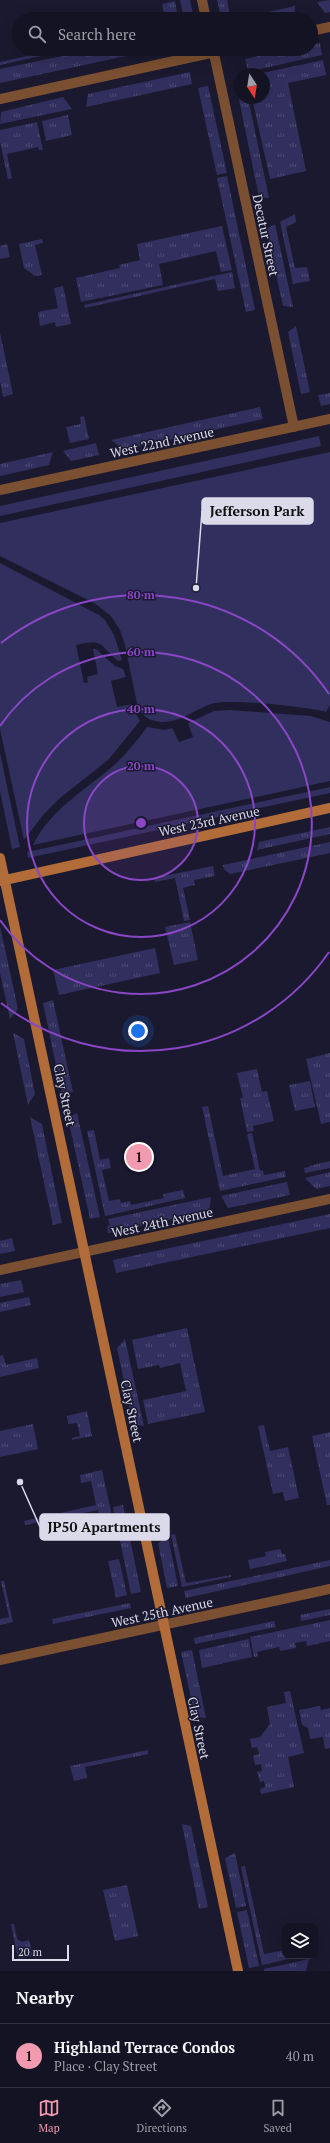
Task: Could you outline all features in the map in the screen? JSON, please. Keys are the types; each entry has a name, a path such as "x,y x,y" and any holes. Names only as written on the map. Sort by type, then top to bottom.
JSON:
{"street":[{"path":"202,0 205,12"},
{"path":"318,30 330,27"},
{"path":"0,99 191,56"},
{"name":"Decatur Street","path":"214,56 294,427"},
{"name":"West 22nd Avenue","path":"0,490 330,419"},
{"name":"West 23rd Avenue","path":"2,880 330,808"},
{"name":"Clay Street","path":"0,858 2,880 85,1251 238,1971"},
{"name":"West 24th Avenue","path":"0,1270 330,1199"},
{"name":"West 25th Avenue","path":"0,1660 330,1589"}],"green space":[{"path":"180,0 190,0 193,12 183,12"},
{"path":"217,0 227,0 229,12 220,12"},
{"path":"330,0 330,12 325,13 317,2"},
{"path":"175,1 177,12 164,12 162,4"},
{"path":"295,6 295,12 269,12"},
{"path":"318,43 320,43 322,55 318,56"},
{"path":"27,56 41,56 0,65 0,62"},
{"path":"62,56 126,56 0,83 0,69"},
{"path":"259,56 318,56 265,68 247,68 245,59"},
{"path":"323,60 326,75 288,83 306,171 270,179 253,104 270,104 270,71"},
{"path":"190,72 192,84 86,107 88,94"},
{"path":"208,86 227,173 217,175 198,88"},
{"path":"63,97 72,109 0,124 1,112"},
{"path":"240,104 249,104 269,198 259,197"},
{"path":"68,115 72,135 46,141 42,121"},
{"path":"37,122 43,150 39,150 38,147 7,154 12,178 8,179 0,142 0,130"},
{"path":"227,176 255,310 246,312 217,178"},
{"path":"295,214 296,222 286,227 295,268 307,267 310,281 293,284 280,222"},
{"path":"275,224 293,307 283,306 266,229"},
{"path":"222,226 232,270 221,272 216,251 159,264 163,285 81,302 76,278 120,268 119,265 140,260 137,244"},
{"path":"42,239 43,243 35,245 42,275 35,276 24,268 19,244"},
{"path":"7,244 10,257 0,259 0,246"},
{"path":"232,272 235,288 218,291 215,279 85,308 84,305"},
{"path":"63,286 71,324 56,327 55,322 40,326 38,312 58,308 54,288"},
{"path":"296,326 310,392 301,394 288,332"},
{"path":"0,333 13,394 3,397 0,381"},
{"path":"330,393 330,404 321,406 318,395"},
{"path":"260,407 263,419 124,450 111,440"},
{"path":"84,416 89,439 70,443 66,427 81,424 80,417"},
{"path":"319,436 321,446 0,516 0,506"},
{"path":"96,443 99,455 71,461 63,451"},
{"path":"53,452 49,465 0,476 0,464"},
{"path":"330,452 330,705 326,712 267,704 220,702 205,706 176,720 159,722 148,718 142,714 138,708 125,645 120,630 111,616 94,603 0,556 0,523"},
{"path":"0,563 99,615 105,620 114,635 122,660 118,661 104,647 97,643 76,645 84,683 88,682 87,677 98,674 93,649 96,649 115,666 123,669 126,677 111,681 117,707 131,704 140,721 108,760 60,798 43,815 24,840 0,729"},
{"path":"230,710 311,716 330,722 330,781 33,845 40,833 58,811 118,762 147,727 165,730 172,728 179,742 193,737 188,723 214,711"},
{"path":"0,753 20,847 12,849 0,791"},
{"path":"330,787 330,793 28,858 27,852"},
{"path":"330,827 330,834 257,850 259,842"},
{"path":"330,842 330,853 230,874 224,869 223,865"},
{"path":"213,866 215,876 194,880 195,885 183,888 190,920 184,921 175,878 155,882 154,878"},
{"path":"190,922 198,960 174,965 165,927"},
{"path":"0,926 18,1009 10,1019 0,973"},
{"path":"155,948 160,973 59,995 53,970"},
{"path":"53,1000 73,1092 62,1094 43,1003"},
{"path":"13,1033 24,1039 35,1094 28,1105"},
{"path":"330,1053 330,1122 321,1124 306,1059"},
{"path":"257,1069 262,1092 267,1091 274,1121 253,1126 254,1131 247,1132 240,1098 243,1098 237,1073"},
{"path":"310,1081 315,1107 295,1111 289,1085"},
{"path":"208,1106 223,1176 255,1169 247,1134 252,1133 260,1171 263,1170 264,1175 285,1171 286,1177 220,1191 202,1107"},
{"path":"77,1113 100,1217 90,1219 68,1118"},
{"path":"30,1117 42,1124 62,1223 53,1225"},
{"path":"94,1130 100,1160 109,1158 111,1168 102,1170 109,1201 120,1199 121,1203 130,1201 131,1205 164,1198 163,1194 183,1190 185,1198 105,1216 87,1131"},
{"path":"330,1161 330,1168 305,1173 304,1168"},
{"path":"330,1172 330,1186 316,1189 305,1178"},
{"path":"287,1182 290,1195 228,1208 221,1196"},
{"path":"211,1197 209,1211 108,1233 107,1226 110,1225 108,1219"},
{"path":"330,1214 330,1228 116,1273 113,1260"},
{"path":"12,1238 15,1251 0,1254 0,1241"},
{"path":"21,1280 24,1292 0,1297 0,1284"},
{"path":"29,1297 31,1305 0,1312 0,1303"},
{"path":"187,1328 205,1412 148,1424 143,1400 186,1391 180,1363 160,1368 159,1365 138,1369 132,1340"},
{"path":"125,1339 144,1426 133,1424 117,1348"},
{"path":"3,1355 6,1365 37,1358 39,1368 0,1377 0,1356"},
{"path":"87,1411 92,1436 72,1440 72,1438 80,1436 77,1423 68,1424 67,1416"},
{"path":"33,1424 38,1449 0,1457 0,1431"},
{"path":"264,1425 270,1451 288,1447 299,1498 285,1501 283,1492 273,1494 258,1426"},
{"path":"330,1432 330,1505 327,1505 312,1436"},
{"path":"102,1470 112,1516 100,1518 98,1510 25,1525 24,1521 96,1505 91,1481 81,1483 80,1475"},
{"path":"123,1505 141,1592 131,1594 113,1507"},
{"path":"175,1534 186,1583 231,1575 231,1577 182,1587 171,1535"},
{"path":"168,1537 178,1586 167,1588 158,1543"},
{"path":"280,1549 282,1554 285,1554 287,1561 250,1569 248,1560 266,1556 265,1552"},
{"path":"119,1559 127,1595 116,1598 108,1561"},
{"path":"330,1560 330,1566 186,1598 184,1591"},
{"path":"1,1581 4,1581 13,1622 0,1625 0,1619 9,1617"},
{"path":"130,1603 131,1608 53,1624 52,1619"},
{"path":"330,1609 330,1615 301,1621 300,1615"},
{"path":"330,1620 330,1641 307,1646 306,1641 295,1643 296,1648 280,1651 279,1647 257,1652 258,1656 254,1657 250,1637"},
{"path":"274,1621 276,1627 195,1644 194,1638"},
{"path":"249,1639 252,1657 202,1668 199,1650"},
{"path":"192,1650 206,1718 195,1717 181,1652"},
{"path":"290,1691 304,1753 288,1757 294,1787 261,1794 260,1789 265,1787 264,1781 260,1782 257,1772 262,1771 261,1764 255,1765 253,1756 259,1754 257,1747 252,1748 250,1739 260,1737 270,1724 267,1707 286,1703 284,1692"},
{"path":"320,1706 321,1710 330,1708 330,1748 325,1749 323,1737 310,1739 308,1728 302,1725 299,1710"},
{"path":"148,1750 148,1754 85,1767 87,1778 74,1781 70,1766"},
{"path":"182,1824 191,1826 208,1907 199,1909"},
{"path":"235,1853 246,1906 236,1908 225,1858"},
{"path":"245,1866 264,1954 282,1951 282,1959 289,1959 262,1965 241,1867"},
{"path":"127,1885 138,1936 115,1941 103,1890"},
{"path":"247,1910 259,1966 249,1968 237,1912"},
{"path":"11,1924 14,1924 17,1939 22,1942 29,1940 33,1956 18,1959"},
{"path":"309,1959 306,1971 264,1971 264,1969"}],"place":[{"name":"Jefferson Park","path":"196,588"},
{"name":"Highland Terrace Condos","path":"139,1157"},
{"name":"JP50 Apartments","path":"20,1482"}]}
